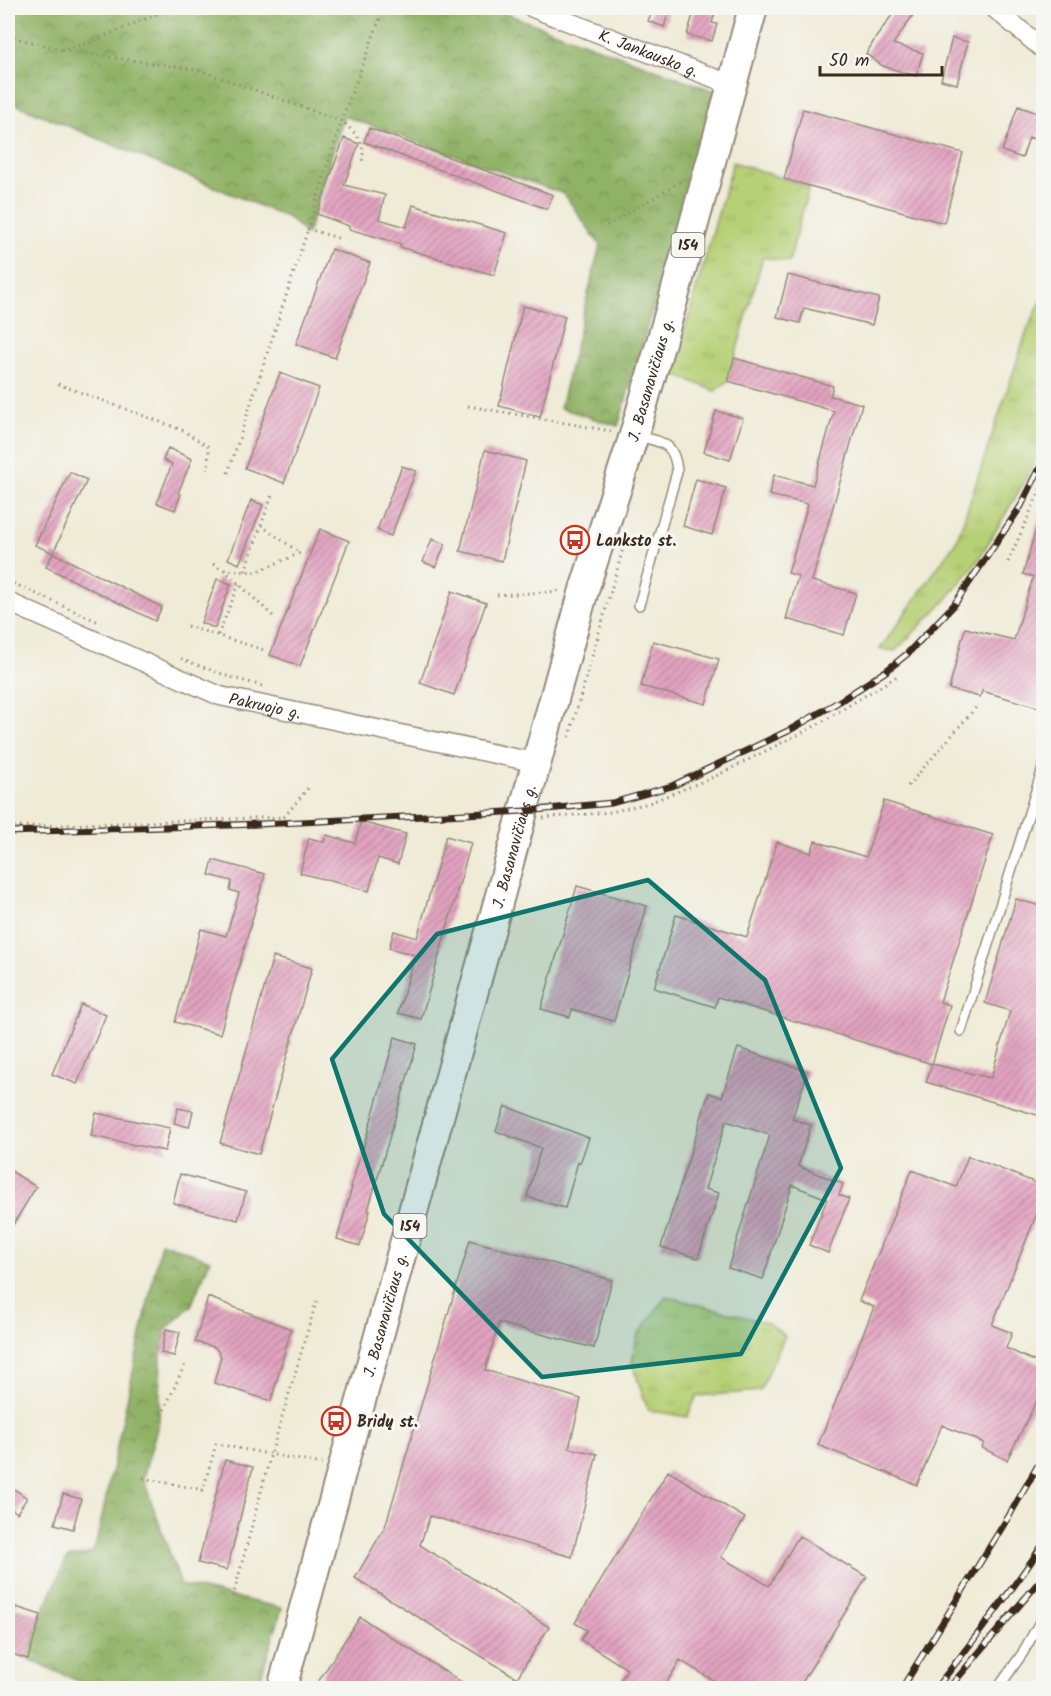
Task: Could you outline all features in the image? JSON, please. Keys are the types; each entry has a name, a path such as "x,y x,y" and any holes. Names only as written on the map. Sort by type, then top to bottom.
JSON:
{"main road":[{"name":"J. Basanavičiaus g.","path":"282,1689 584,590 634,435 753,8"}],"street":[{"name":"K. Jankausko g.","path":"533,8 732,85"},
{"path":"994,8 1044,50"},
{"name":"Pakruojo g.","path":"8,602 220,696 538,763"}],"lane":[{"path":"634,435 660,441 671,448 676,459 677,472 639,605"},
{"path":"961,1031 1044,765"},
{"path":"998,1689 1022,1654 1044,1614"}],"path":[{"path":"62,50 89,44 171,8"},
{"path":"228,472 342,121 384,8"},
{"path":"8,36 62,50 198,70 342,121 359,136 364,152 362,163"},
{"path":"607,226 710,164"},
{"path":"308,229 338,238"},
{"path":"58,384 182,430 209,447 208,470"},
{"path":"468,406 634,435"},
{"path":"1008,562 1044,481"},
{"path":"245,571 273,492"},
{"path":"224,570 256,572 300,553 262,526"},
{"path":"213,564 224,570 276,619"},
{"path":"8,580 101,623"},
{"path":"218,636 239,584"},
{"path":"497,595 584,590"},
{"path":"187,626 264,650"},
{"path":"174,656 230,677 270,688"},
{"path":"522,819 600,813 649,803 716,776 815,726 899,675"},
{"path":"908,786 978,705"},
{"path":"8,827 284,817 309,787"},
{"path":"233,1597 271,1454 317,1299"},
{"path":"159,1421 185,1364"},
{"path":"143,1478 203,1490 216,1444 343,1468"}],"highlighted area":[{"path":"648,880 765,980 841,1168 741,1354 542,1377 384,1214 332,1059 437,934"}],"green space":[{"path":"8,8 491,8 717,92 618,426 560,408 600,245 564,194 344,116 307,235 289,218 8,101"},
{"path":"733,162 809,187 789,262 763,257 728,381 715,391 672,373"},
{"path":"1043,298 1043,444 1022,486 977,562 945,601 895,651 880,649 957,540 1028,328"},
{"path":"161,1242 210,1260 191,1306 166,1329 161,1353 159,1421 143,1478 181,1585 282,1608 256,1688 86,1688 87,1685 28,1659 41,1615 67,1558 92,1553 96,1544"},
{"path":"666,1296 768,1323 785,1336 760,1391 697,1396 687,1417 648,1410 632,1363 637,1337"}],"building":[{"path":"653,8 670,8 664,27 648,21"},
{"path":"695,8 715,13 712,23 717,24 712,41 687,35"},
{"path":"897,8 918,8 893,44 923,53 916,76 883,66 866,54"},
{"path":"952,38 968,42 957,84 941,80"},
{"path":"1018,106 1037,113 1035,119 1044,122 1037,140 1029,137 1022,158 1002,151"},
{"path":"803,109 963,153 944,223 784,179"},
{"path":"369,128 553,195 547,209 364,142"},
{"path":"344,138 359,144 344,185 385,195 379,219 406,227 413,205 507,233 494,275 400,247 401,244 349,229 349,226 317,214"},
{"path":"331,249 370,263 335,358 296,344"},
{"path":"788,275 879,298 872,325 804,308 800,323 777,317"},
{"path":"523,306 565,316 540,417 499,406"},
{"path":"734,358 833,386 830,396 862,404 812,581 856,593 844,635 786,619 798,576 788,573 808,504 769,495 774,475 813,485 834,411 728,381"},
{"path":"280,373 319,388 284,483 245,468"},
{"path":"716,411 743,418 730,460 704,452"},
{"path":"168,448 192,459 178,493 181,494 175,510 157,503 172,464 163,460"},
{"path":"485,450 526,461 502,561 460,551"},
{"path":"402,466 416,471 391,536 377,530"},
{"path":"70,472 87,480 53,553 35,545"},
{"path":"696,479 726,488 712,535 683,526"},
{"path":"251,500 263,505 239,564 228,559"},
{"path":"1040,515 1044,516 1044,709 982,691 980,697 949,689 965,628 1014,640 1033,577 1023,574"},
{"path":"320,529 349,541 300,666 270,655"},
{"path":"432,539 445,544 436,567 423,562"},
{"path":"53,553 162,607 155,621 46,567"},
{"path":"217,579 231,584 215,628 201,623"},
{"path":"452,591 486,603 454,695 420,683"},
{"path":"653,641 719,659 706,704 641,686"},
{"path":"884,801 993,835 940,1002 950,1005 932,1064 718,997 715,1007 654,988 676,915 747,937 777,842 811,853 815,841 866,857"},
{"path":"361,822 406,834 398,864 378,858 369,891 300,873 309,838 324,842 326,835 355,843"},
{"path":"446,836 471,843 421,1019 398,1013 415,955 389,948 394,931 417,938"},
{"path":"213,860 265,874 220,1034 175,1022 201,929 226,936 239,893 230,890 232,881 209,875"},
{"path":"577,886 647,906 614,1021 572,1009 570,1017 541,1009"},
{"path":"1016,899 1044,907 1044,1117 926,1082 932,1064 991,1078 1010,1011 985,1003"},
{"path":"273,957 312,968 259,1154 220,1143"},
{"path":"81,1004 106,1015 77,1084 52,1074"},
{"path":"395,1037 417,1044 368,1210 370,1211 360,1246 337,1239"},
{"path":"738,1048 808,1071 792,1119 811,1125 798,1166 843,1184 839,1195 849,1199 828,1253 809,1245 827,1199 792,1185 763,1279 728,1268 770,1135 726,1121 705,1189 719,1193 698,1258 661,1247 709,1093 722,1097"},
{"path":"505,1106 589,1138 580,1163 578,1162 565,1208 527,1197 541,1148 496,1131"},
{"path":"178,1108 193,1111 189,1127 174,1123"},
{"path":"96,1113 170,1128 165,1151 91,1136"},
{"path":"968,1156 1044,1186 1044,1196 992,1325 1012,1333 1006,1348 1044,1366 1044,1386 1007,1460 982,1448 984,1443 942,1425 917,1485 818,1445 874,1307 859,1301 912,1170 956,1187"},
{"path":"8,1169 36,1187 8,1233"},
{"path":"180,1174 246,1192 238,1220 173,1203"},
{"path":"470,1240 612,1280 594,1348 499,1323 485,1370 581,1399 569,1448 597,1454 572,1557 430,1516 420,1545 549,1627 517,1678 355,1578 385,1527"},
{"path":"208,1297 291,1329 271,1401 214,1383 221,1356 215,1347 195,1342"},
{"path":"166,1329 180,1332 174,1356 161,1353"},
{"path":"225,1460 253,1467 227,1570 198,1563"},
{"path":"668,1471 745,1518 721,1557 769,1586 799,1536 867,1577 798,1689 727,1689 680,1660 663,1689 615,1689 627,1669 581,1640 587,1630 575,1623"},
{"path":"8,1485 27,1498 17,1513 8,1506"},
{"path":"63,1494 81,1499 73,1529 55,1524"},
{"path":"16,1607 41,1615 28,1659 8,1653 8,1619 12,1621"},
{"path":"360,1617 472,1689 328,1689 318,1682"}],"railway":[{"path":"8,832 260,824 525,811 612,803 672,786 788,731 840,701 886,671 907,654 954,605 1021,506 1044,460"},
{"path":"902,1688 1009,1516 1044,1455"},
{"path":"936,1688 1044,1543"},
{"path":"949,1688 1044,1576"}],"place":[{"name":"Lanksto st.","path":"575,540"},
{"name":"Bridų st.","path":"336,1421"}]}
